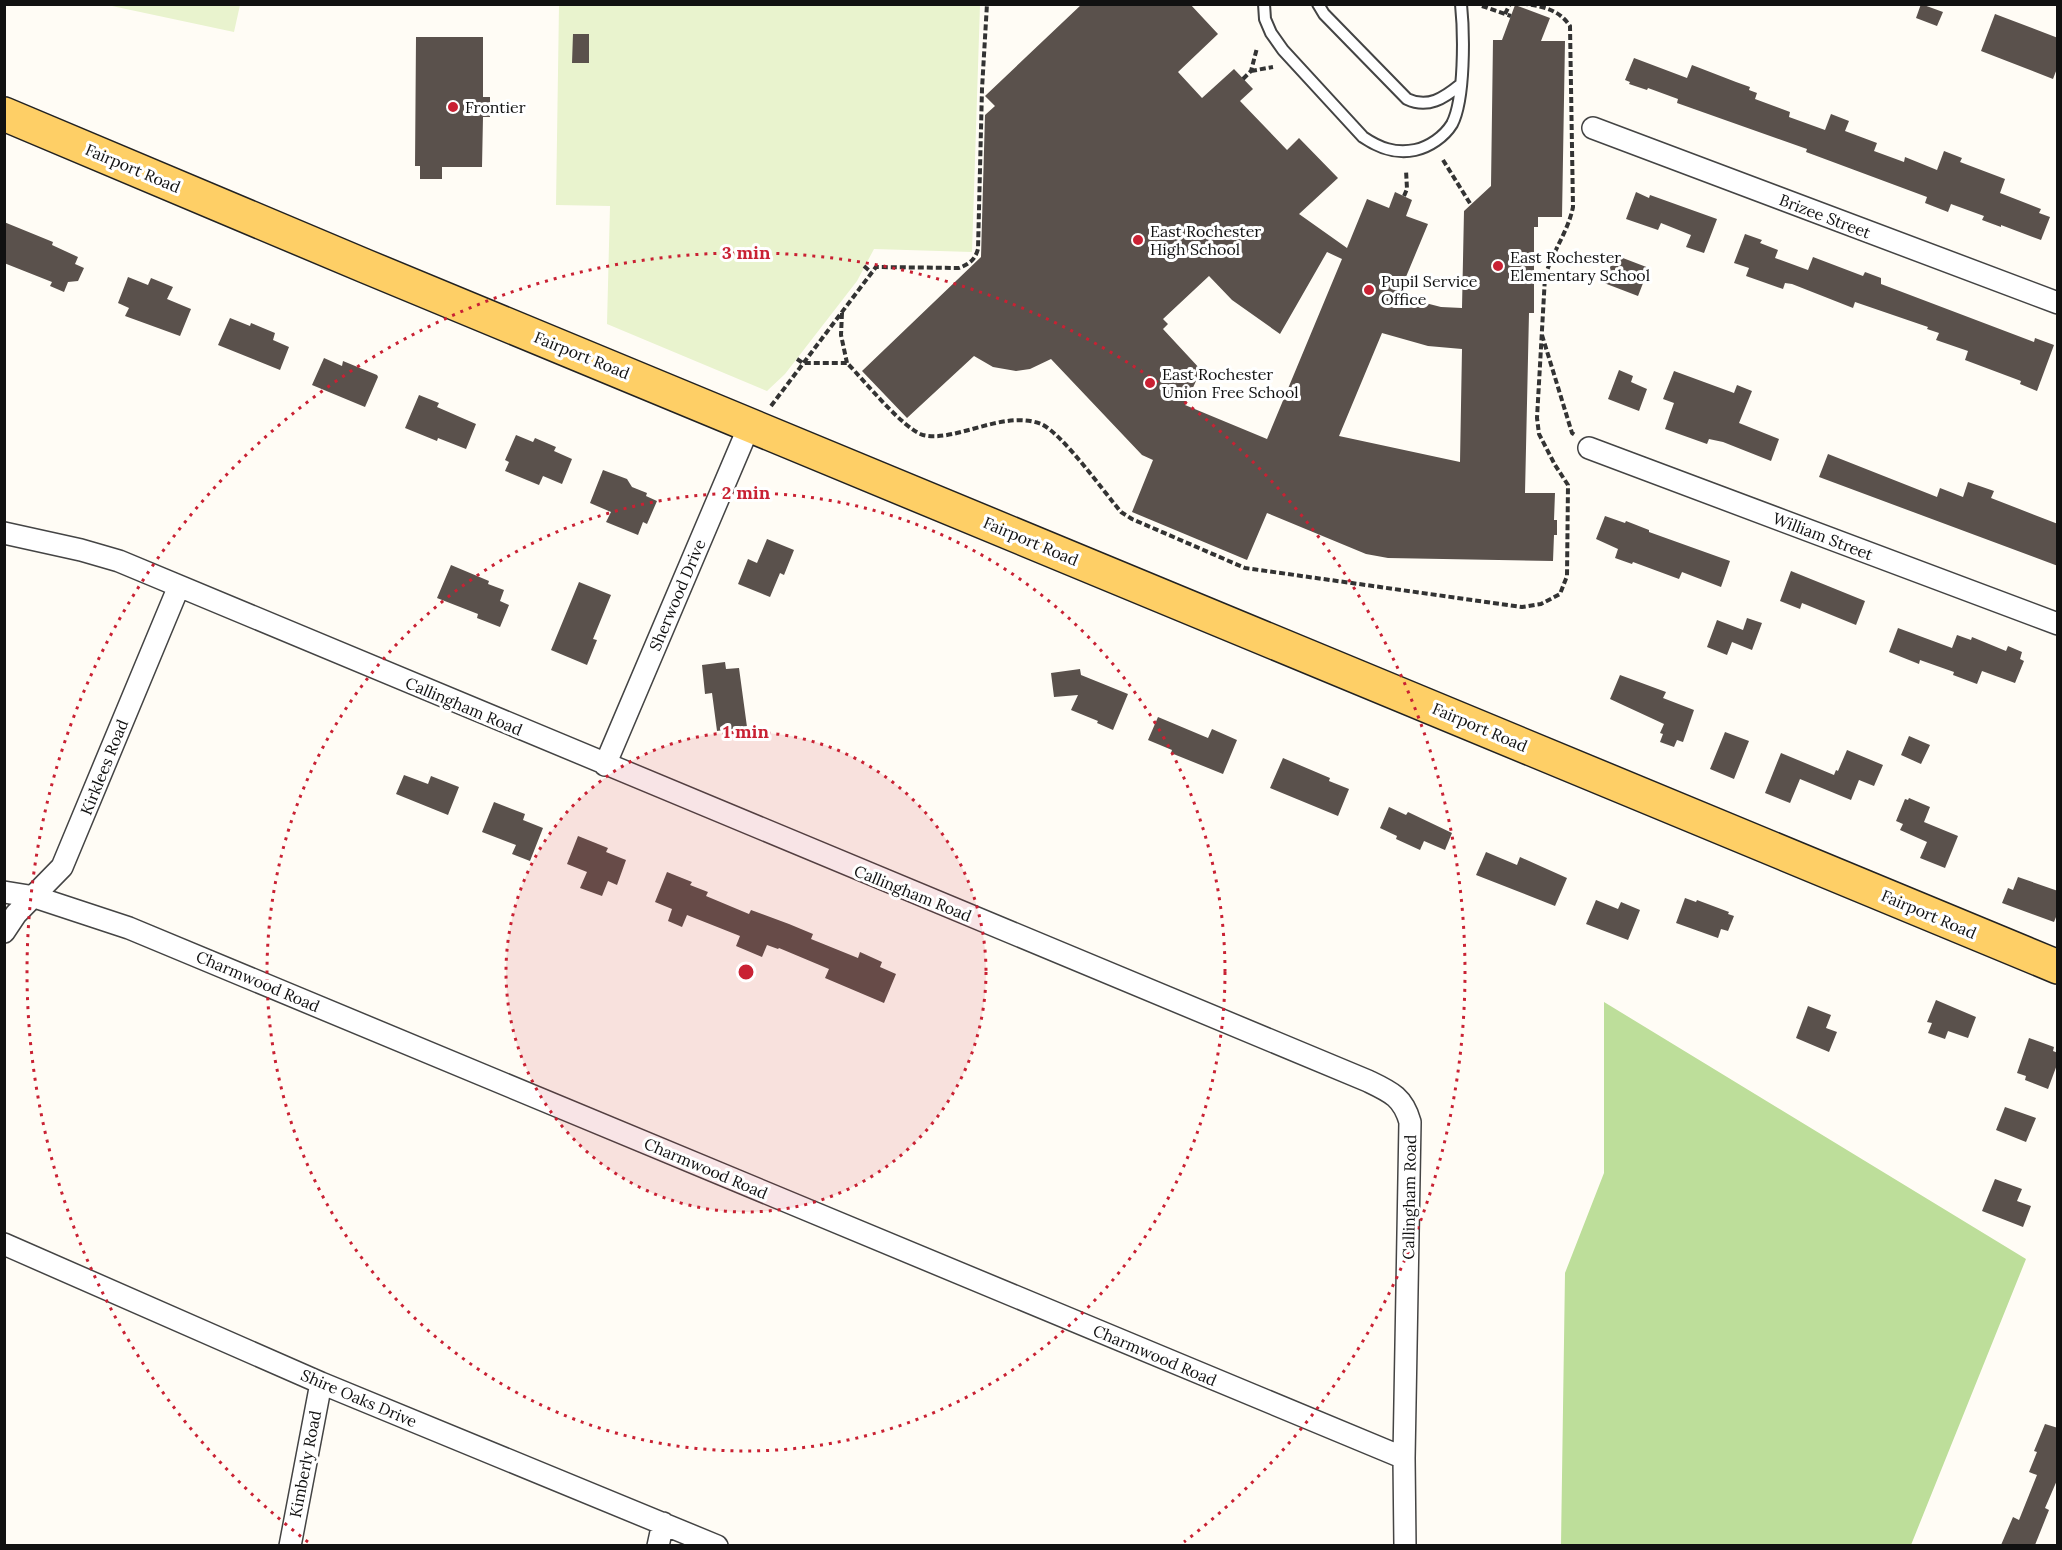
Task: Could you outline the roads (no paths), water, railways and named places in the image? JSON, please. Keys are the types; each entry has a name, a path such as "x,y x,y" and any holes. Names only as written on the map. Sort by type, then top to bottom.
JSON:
{"main road":[{"name":"Fairport Road","path":"4,114 375,270 760,415 2058,967"}],"street":[{"name":"Brizee Street","path":"1593,128 2058,303"},
{"name":"Sherwood Drive","path":"605,765 760,415"},
{"name":"William Street","path":"1589,448 2058,624"},
{"name":"Callingham Road","path":"4,533 119,561 1368,1081 1398,1098 1406,1108 1410,1122 1404,1458 1405,1545"},
{"name":"Kirklees Road","path":"4,932 16,914 62,867 179,586"},
{"name":"Charmwood Road","path":"4,892 35,897 129,928 1404,1458"},
{"name":"Shire Oaks Drive","path":"4,1244 321,1383 717,1545"},
{"name":"Kimberly Road","path":"290,1545 321,1383"},
{"path":"658,1545 663,1523"}],"lane":[{"path":"1264,4 1265,20 1283,50 1363,137 1384,149 1395,151 1421,149 1444,134 1454,116 1460,85 1463,23 1461,4"},
{"path":"1318,4 1324,14 1407,99 1422,104 1431,102 1444,98 1460,85"}],"place":[{"name":"Frontier","path":"453,107"},
{"name":"East Rochester High School","path":"1138,240"},
{"name":"East Rochester Elementary School","path":"1498,266"},
{"name":"Pupil Service Office","path":"1369,290"},
{"name":"East Rochester Union Free School","path":"1150,383"}]}
